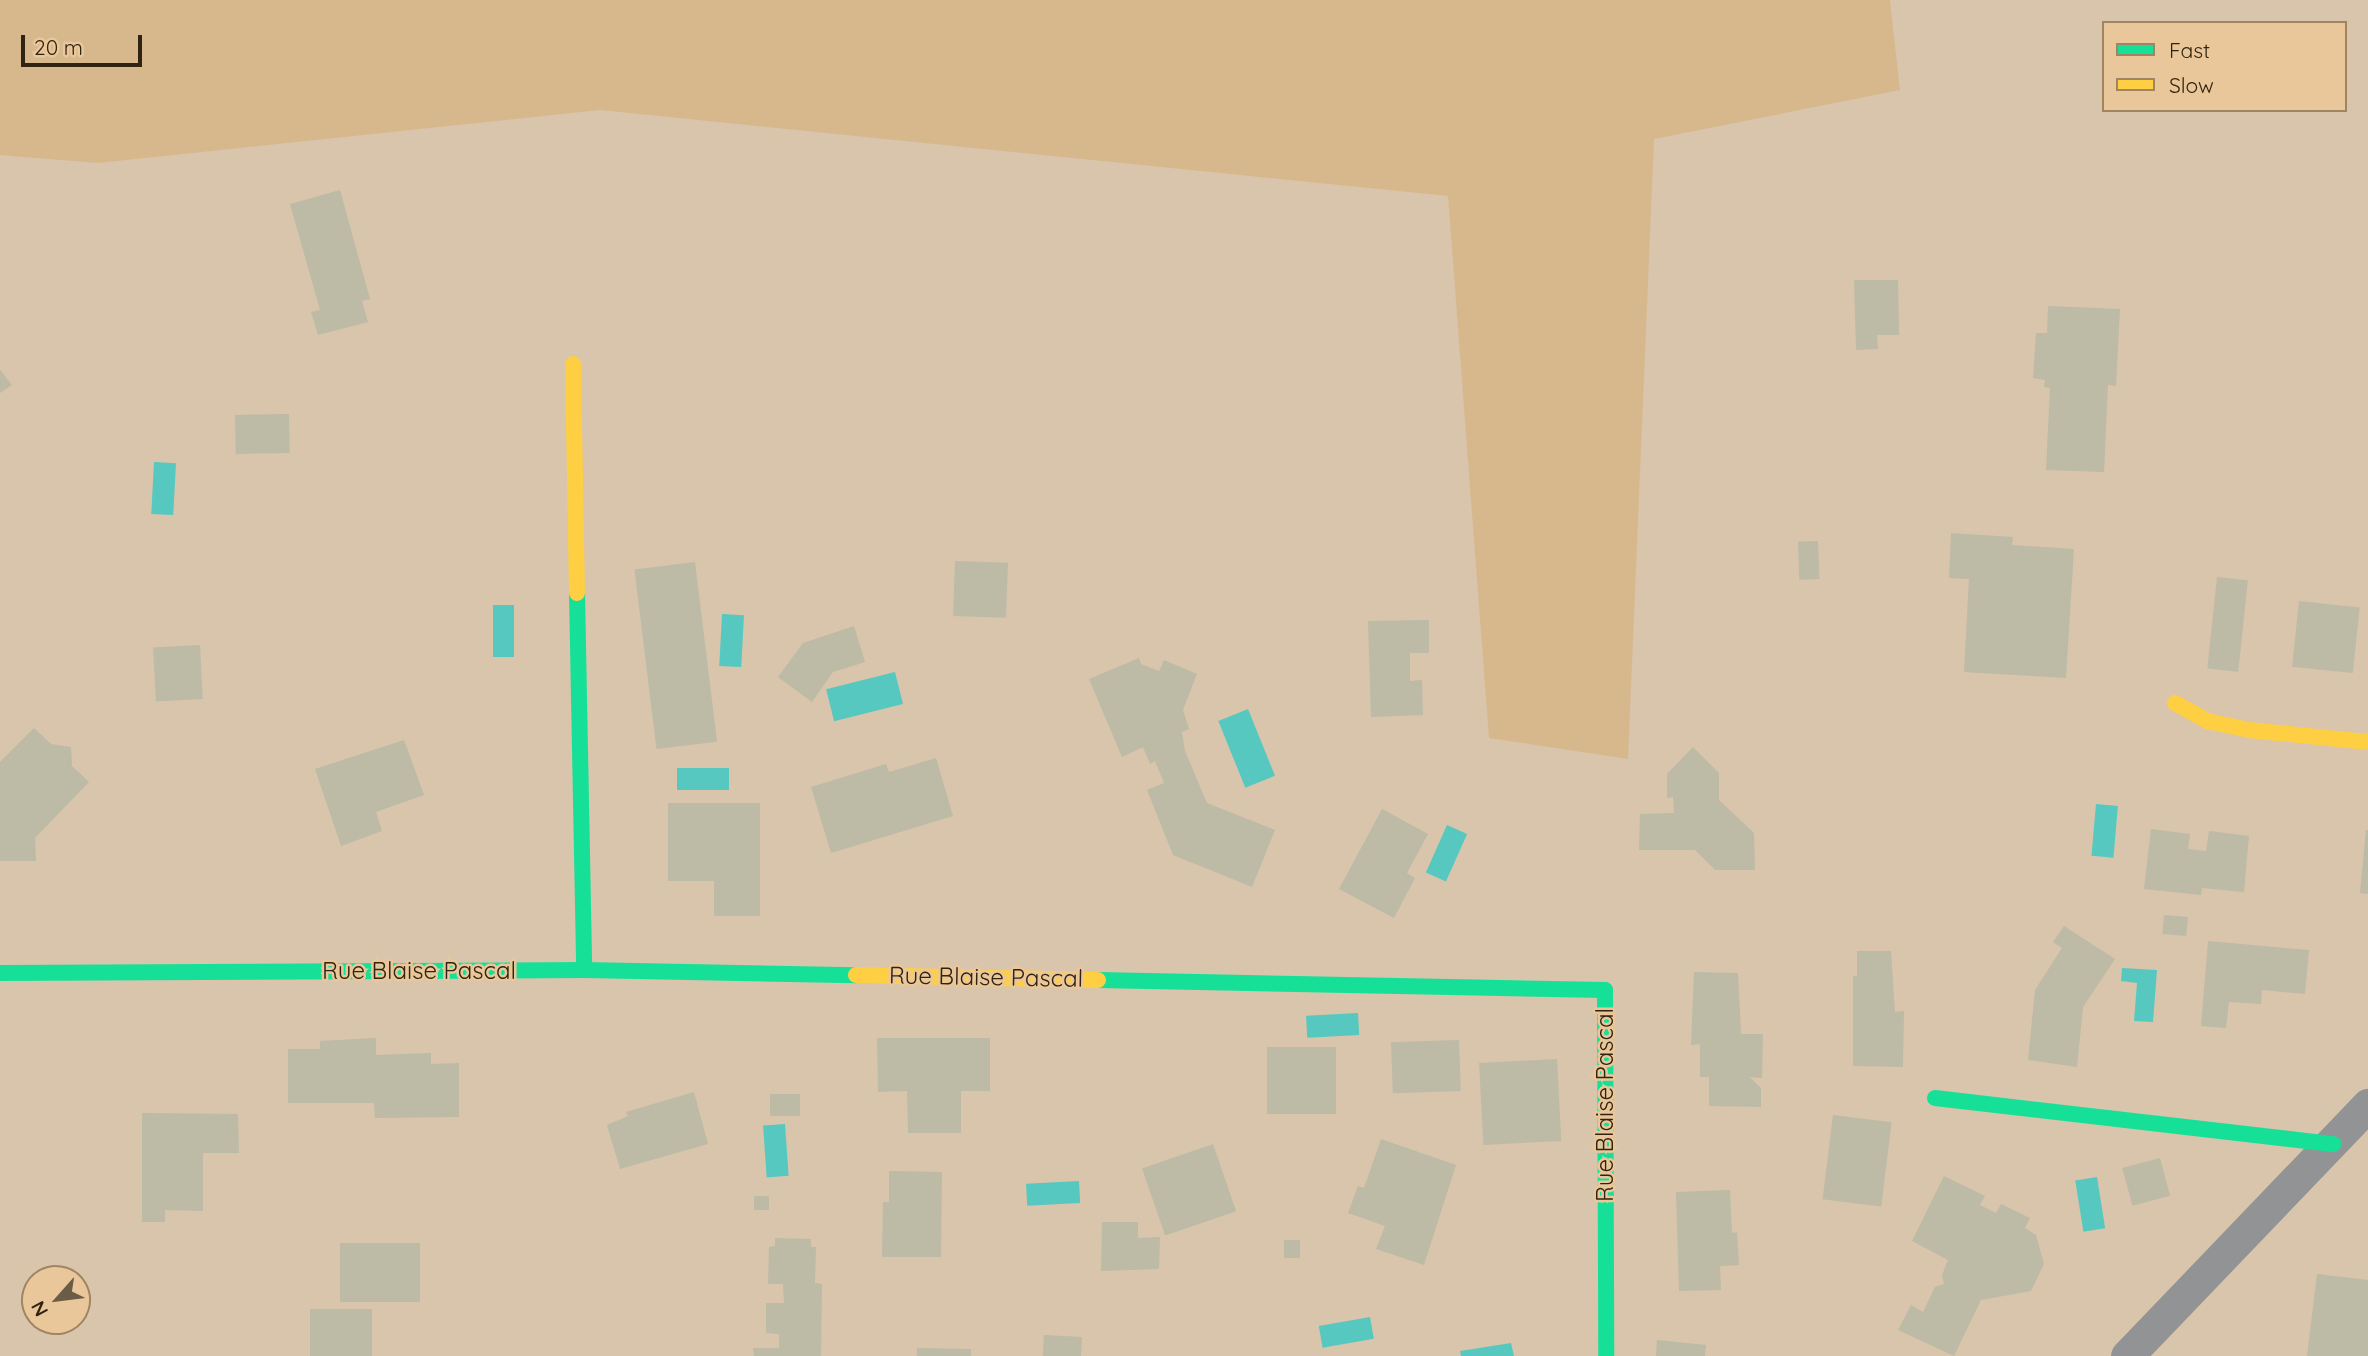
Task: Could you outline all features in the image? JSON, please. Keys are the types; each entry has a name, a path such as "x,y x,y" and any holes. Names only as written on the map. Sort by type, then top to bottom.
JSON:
{"street":[{"path":"573,363 584,970"},
{"path":"2175,703 2207,721 2249,730 2368,742"},
{"name":"Rue Blaise Pascal","path":"0,973 584,970 1605,990 1606,1356"},
{"path":"1935,1098 2333,1144"},
{"path":"2127,1356 2368,1105"}],"shaded area":[{"path":"0,0 1890,0 1900,90 1654,139 1628,759 1489,738 1448,196 600,110 98,163 0,155"}],"water":[{"path":"154,462 176,463 173,515 151,514"},
{"path":"493,605 514,605 514,657 493,657"},
{"path":"722,614 744,615 741,667 719,666"},
{"path":"895,672 903,704 834,721 826,689"},
{"path":"1248,709 1275,776 1245,788 1218,721"},
{"path":"677,768 729,768 729,790 677,790"},
{"path":"2096,804 2118,806 2113,858 2091,856"},
{"path":"1447,825 1467,834 1446,881 1426,873"},
{"path":"2122,968 2157,970 2153,1022 2134,1021 2137,983 2121,981"},
{"path":"1358,1013 1359,1035 1307,1038 1306,1016"},
{"path":"785,1124 789,1176 767,1177 763,1126"},
{"path":"2097,1177 2105,1228 2083,1232 2075,1180"},
{"path":"1079,1181 1080,1203 1027,1206 1026,1184"},
{"path":"1370,1317 1374,1339 1323,1348 1319,1326"},
{"path":"1511,1343 1514,1356 1461,1356 1460,1351"}],"building":[{"path":"340,190 370,299 362,301 368,322 318,335 311,312 320,310 290,204"},
{"path":"1854,280 1898,280 1899,335 1877,335 1878,349 1856,350"},
{"path":"2048,306 2120,309 2116,386 2108,385 2104,472 2046,470 2050,388 2044,387 2045,380 2033,378 2036,333 2047,333"},
{"path":"0,370 12,385 0,393"},
{"path":"289,414 290,453 236,454 235,415"},
{"path":"1951,533 2013,537 2012,545 2074,549 2066,678 1964,672 1969,579 1949,578"},
{"path":"1818,541 1819,579 1799,580 1798,542"},
{"path":"955,561 1008,563 1006,618 953,616"},
{"path":"695,562 717,742 657,749 634,569"},
{"path":"2217,577 2248,580 2238,672 2207,668"},
{"path":"2299,601 2360,607 2353,673 2292,667"},
{"path":"1429,620 1429,653 1410,653 1410,681 1422,680 1423,715 1371,717 1368,621"},
{"path":"854,626 865,662 833,672 812,702 778,677 803,643"},
{"path":"200,645 203,699 156,701 153,647"},
{"path":"1139,658 1141,664 1159,671 1164,660 1197,674 1183,710 1189,729 1182,732 1185,751 1207,803 1275,830 1252,887 1173,855 1147,790 1164,783 1155,761 1150,764 1143,747 1122,757 1089,679"},
{"path":"34,728 51,744 71,747 72,766 89,782 35,838 36,861 0,861 0,762"},
{"path":"404,740 424,795 376,812 382,831 341,846 315,769"},
{"path":"1693,747 1719,773 1719,800 1754,833 1755,870 1715,870 1695,850 1639,850 1640,814 1674,813 1673,797 1667,798 1667,774"},
{"path":"936,758 953,816 831,853 811,787 886,764 889,772"},
{"path":"668,803 760,803 760,916 714,916 714,881 668,881"},
{"path":"1382,809 1428,834 1407,873 1415,878 1394,918 1339,889"},
{"path":"2151,829 2190,834 2188,849 2206,851 2209,831 2249,836 2244,892 2202,888 2201,895 2144,889"},
{"path":"2368,830 2368,894 2360,893"},
{"path":"2164,915 2188,917 2186,936 2162,934"},
{"path":"2064,926 2115,959 2083,1007 2077,1067 2028,1060 2035,990 2062,948 2053,942"},
{"path":"2208,941 2309,950 2305,994 2262,990 2261,1004 2229,1002 2226,1028 2201,1026"},
{"path":"1857,951 1891,951 1895,1012 1904,1011 1903,1067 1853,1066 1853,976 1857,976"},
{"path":"1694,972 1738,973 1741,1034 1763,1034 1762,1078 1750,1077 1761,1088 1761,1107 1709,1106 1709,1077 1700,1077 1700,1044 1691,1045"},
{"path":"376,1038 376,1055 431,1053 431,1064 459,1063 459,1117 375,1118 374,1103 288,1103 288,1049 320,1049 320,1041"},
{"path":"877,1038 990,1038 990,1091 961,1091 961,1133 908,1133 907,1091 878,1092"},
{"path":"1459,1040 1461,1091 1393,1093 1391,1042"},
{"path":"1267,1047 1336,1047 1336,1114 1267,1114"},
{"path":"1557,1059 1561,1141 1483,1145 1479,1063"},
{"path":"694,1092 708,1144 620,1169 607,1125 628,1116 626,1112"},
{"path":"770,1094 800,1094 800,1116 770,1116"},
{"path":"142,1113 238,1114 239,1153 203,1153 203,1211 165,1210 165,1222 142,1222"},
{"path":"1833,1115 1892,1122 1881,1207 1823,1199"},
{"path":"1381,1139 1456,1165 1424,1265 1376,1249 1385,1226 1348,1213 1358,1186 1364,1188"},
{"path":"1213,1144 1236,1211 1165,1236 1142,1168"},
{"path":"2160,1158 2170,1196 2132,1206 2122,1168"},
{"path":"889,1171 942,1172 941,1257 882,1257 883,1202 889,1202"},
{"path":"1944,1176 1985,1196 1980,1205 1996,1213 2001,1204 2030,1218 2025,1228 2036,1235 2044,1264 2031,1291 1981,1300 1954,1356 1898,1330 1911,1305 1923,1312 1935,1287 1944,1284 1942,1275 1948,1260 1912,1241"},
{"path":"1730,1190 1732,1233 1737,1232 1739,1265 1720,1266 1721,1290 1679,1291 1676,1192"},
{"path":"754,1196 769,1196 769,1210 754,1210"},
{"path":"1102,1222 1138,1222 1138,1238 1160,1237 1159,1269 1101,1271"},
{"path":"775,1238 811,1239 811,1247 816,1247 815,1283 822,1284 821,1356 754,1356 753,1348 779,1348 779,1334 766,1333 766,1303 784,1303 783,1284 768,1284 769,1247 775,1246"},
{"path":"1284,1240 1300,1240 1300,1258 1284,1258"},
{"path":"340,1243 420,1243 420,1302 340,1302"},
{"path":"2317,1274 2368,1280 2368,1356 2307,1356"},
{"path":"310,1309 372,1309 372,1356 310,1356"},
{"path":"1044,1335 1082,1337 1081,1356 1043,1356"},
{"path":"1657,1340 1706,1345 1705,1356 1656,1356"},
{"path":"917,1348 971,1349 971,1356 917,1356"}],"traffic: fast":[{"path":"577,593 584,970"},
{"path":"0,973 584,970 856,975"},
{"path":"1098,980 1605,990 1606,1356"},
{"path":"1935,1098 2333,1144"}],"traffic: slow":[{"path":"573,364 577,593"},
{"path":"2175,703 2207,721 2249,730 2368,742"},
{"path":"856,975 1098,980"}]}
